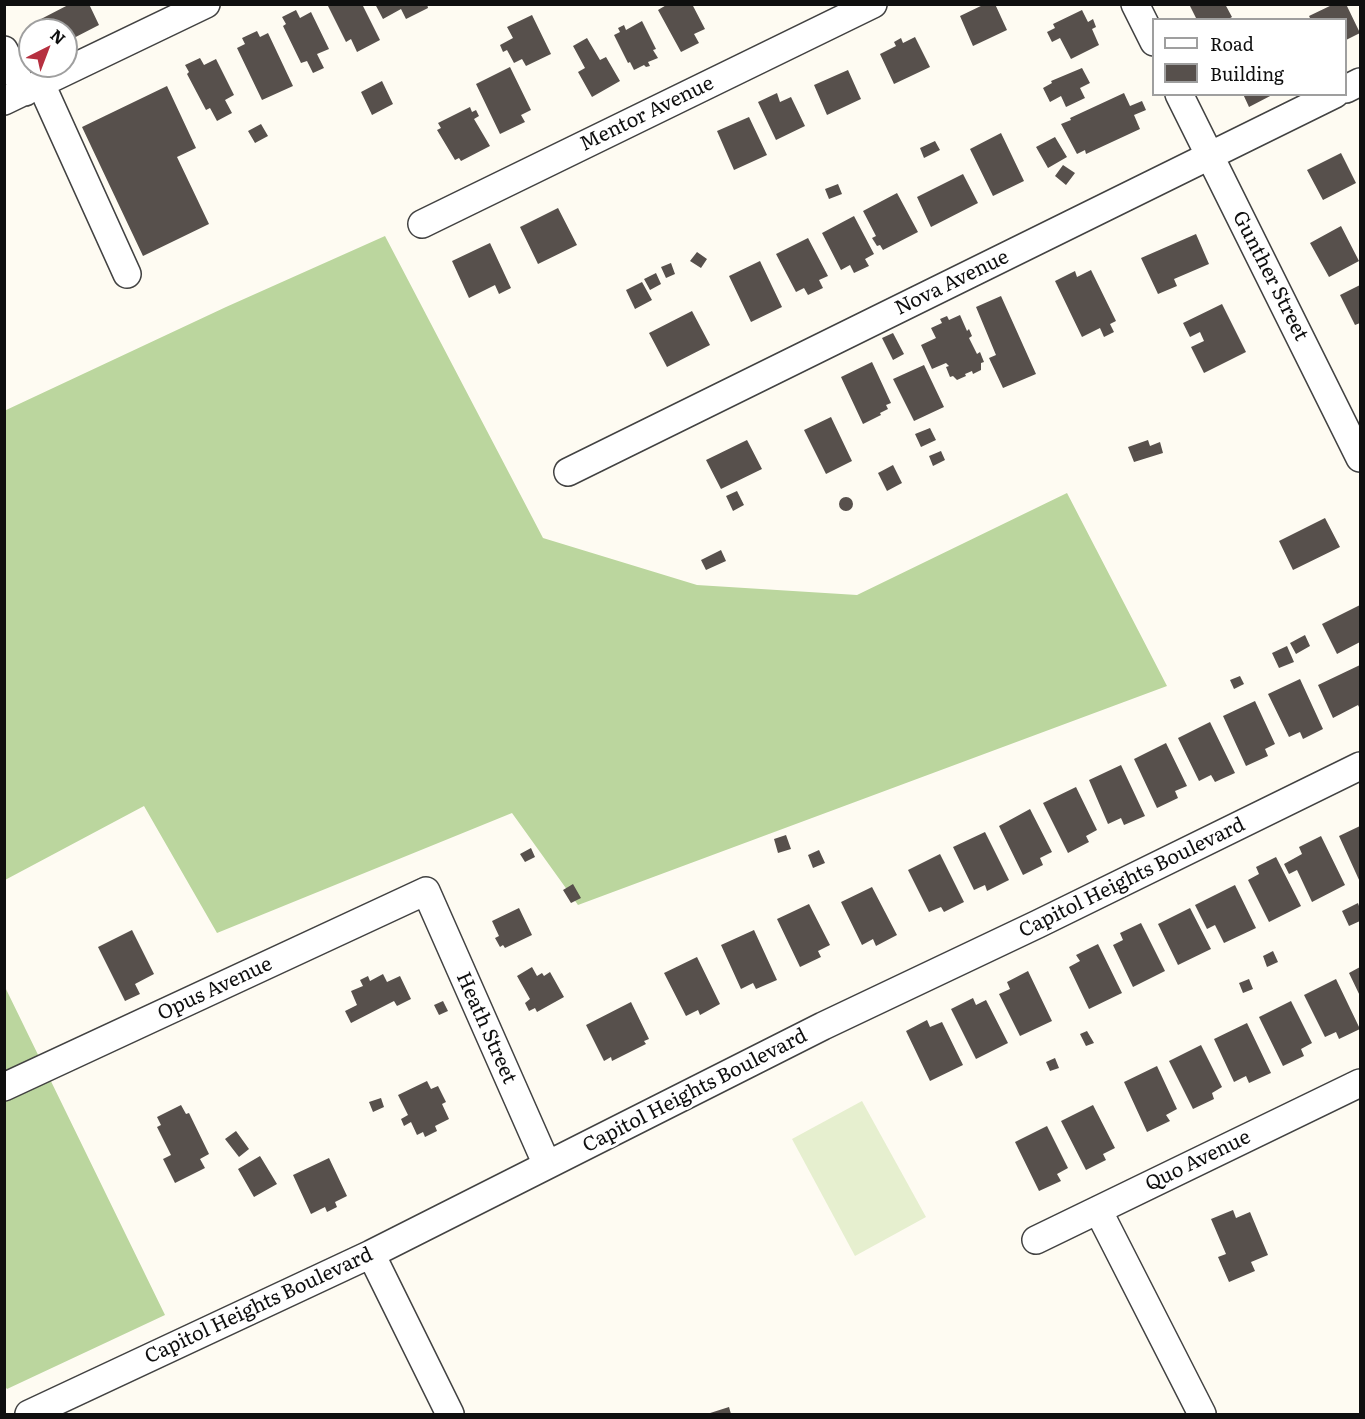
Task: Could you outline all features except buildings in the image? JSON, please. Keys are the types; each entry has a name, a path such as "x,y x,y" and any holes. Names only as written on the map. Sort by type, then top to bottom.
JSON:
{"street":[{"path":"23,92 206,4"},
{"name":"Mentor Avenue","path":"422,224 873,4"},
{"path":"1135,4 1152,38"},
{"path":"4,50 23,92 127,274"},
{"name":"Gunther Street","path":"1180,96 1360,458"},
{"name":"Nova Avenue","path":"568,472 1331,96"},
{"name":"Capitol Heights Boulevard","path":"29,1414 371,1254 823,1026 1038,924 1360,766"},
{"name":"Heath Street","path":"426,891 547,1166"},
{"name":"Opus Avenue","path":"4,1087 426,891"},
{"name":"Quo Avenue","path":"1036,1240 1360,1083"},
{"path":"1098,1210 1202,1414"},
{"path":"371,1254 450,1414"}],"green space":[{"path":"385,236 543,538 697,585 857,595 1067,493 1167,686 578,905 512,813 217,933 144,806 5,880 4,411 226,307"},
{"path":"4,985 165,1315 7,1389 4,1385"},
{"path":"862,1101 926,1217 855,1256 792,1139"}]}
